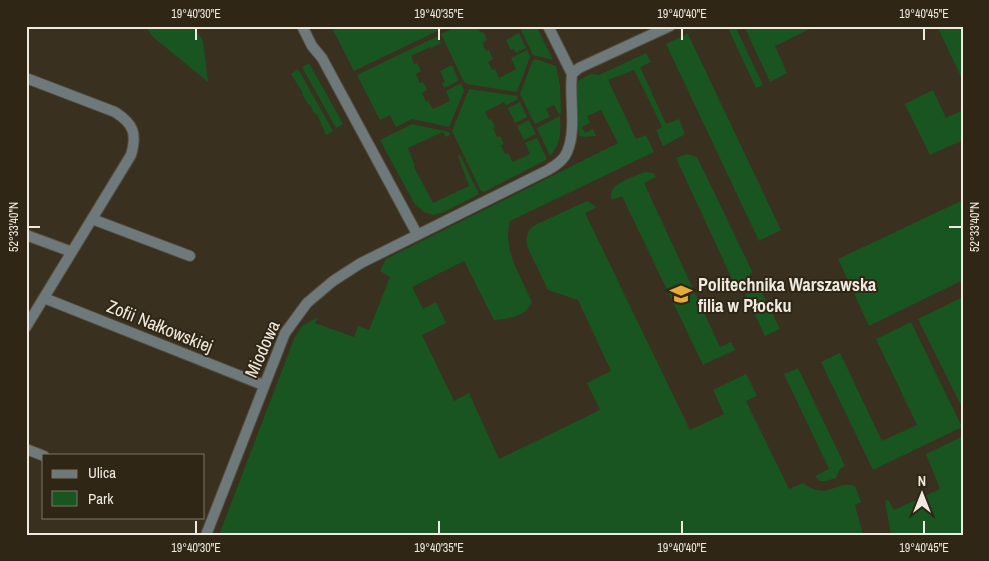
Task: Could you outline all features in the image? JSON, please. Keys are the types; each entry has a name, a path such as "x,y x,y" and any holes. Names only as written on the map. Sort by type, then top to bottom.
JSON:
{"street":[{"path":"302,26 312,46 322,58 417,234"},
{"name":"Miodowa","path":"206,535 208,518 285,333 307,303 332,281 361,263 548,170 559,163 567,153 570,140 572,74 548,26"},
{"path":"572,74 579,68 670,26"},
{"path":"26,78 115,112 127,120 133,132 134,144 130,156 26,327"},
{"path":"92,219 190,256"},
{"path":"26,235 72,252"},
{"name":"Zofii Nałkowskiej","path":"44,298 264,385"},
{"path":"26,449 42,455"}],"green space":[{"path":"145,26 193,26 203,41 208,82 153,37"},
{"path":"341,26 448,26 354,71 333,30"},
{"path":"458,26 477,26 481,33 483,32 487,40 482,43 486,51 489,50 493,59 488,62 492,70 495,69 499,78 516,69 511,58 527,50 530,57 517,92 464,82 441,34"},
{"path":"519,26 536,26 553,60 533,55"},
{"path":"703,26 688,34 781,230 759,241 666,44"},
{"path":"727,26 735,26 763,85 756,88"},
{"path":"744,26 816,26 775,46 787,73 770,82"},
{"path":"937,26 963,26 963,81"},
{"path":"519,33 526,48 516,53 514,49 511,50 506,40"},
{"path":"438,36 441,43 411,56 414,64 417,63 421,71 416,74 420,83 423,82 427,90 422,93 426,102 428,101 433,109 450,101 446,91 461,83 464,91 449,127 412,119 396,127 390,115 380,120 357,75"},
{"path":"646,53 651,62 640,67 666,124 679,119 684,135 663,146 656,130 662,127 634,70 608,80 636,139 646,135 654,152 510,221 508,231 511,252 518,273 532,302 526,311 511,318 494,320 464,261 412,287 423,309 436,302 446,323 422,335 454,401 469,393 499,459 600,410 587,383 611,371 578,300 548,290 527,246 527,237 532,227 587,201 597,207 585,213 690,430 724,414 713,390 746,374 757,396 746,401 789,489 803,483 819,490 842,485 855,486 861,502 855,505 863,535 219,535 294,339 302,326 318,317 315,323 354,337 358,326 369,330 390,277 380,271 386,259 618,143 601,110 587,116 590,123 582,127 585,133 593,129 596,136 579,136 576,93 578,81 590,74 599,75"},
{"path":"535,59 556,66 560,85 561,113 559,114 554,105 546,109 550,117 535,124 520,94"},
{"path":"309,63 343,124 336,128 302,67"},
{"path":"452,65 458,81 444,88 442,84 445,82 440,71"},
{"path":"298,69 333,131 326,135 317,114 308,104 291,74"},
{"path":"469,89 517,96 518,99 506,105 504,102 485,112 495,127 493,128 497,137 500,136 504,144 501,146 505,154 508,153 513,162 530,154 525,143 537,138 546,160 484,192 481,191 452,131"},
{"path":"933,90 946,118 963,110 963,140 930,155 905,104"},
{"path":"520,102 527,117 515,123 508,108"},
{"path":"560,116 560,137 550,156 537,128"},
{"path":"529,120 536,134 524,140 517,126"},
{"path":"412,124 449,132 450,135 446,137 443,132 408,148 414,167 433,203 469,186 458,156 460,155 479,194 442,213 433,215 424,212 414,203 380,140"},
{"path":"687,154 697,157 752,271 746,282 742,284 732,279 676,158"},
{"path":"645,172 653,173 656,177 644,183 720,347 731,342 735,350 703,365 622,196 612,200 611,194 616,185"},
{"path":"963,200 963,280 869,326 838,259"},
{"path":"752,290 762,293 780,329 765,336 746,296 747,292"},
{"path":"963,297 963,409 918,319"},
{"path":"911,322 962,427 873,470 821,362 840,353 882,441 917,425 876,339"},
{"path":"798,368 845,466 840,469 836,478 826,481 820,481 815,476 829,469 784,374"},
{"path":"963,436 963,535 891,535 885,501 888,500 894,510 940,489 926,454"}],"place":[{"name":"Politechnika Warszawska filia w Płocku","path":"681,294"}]}
